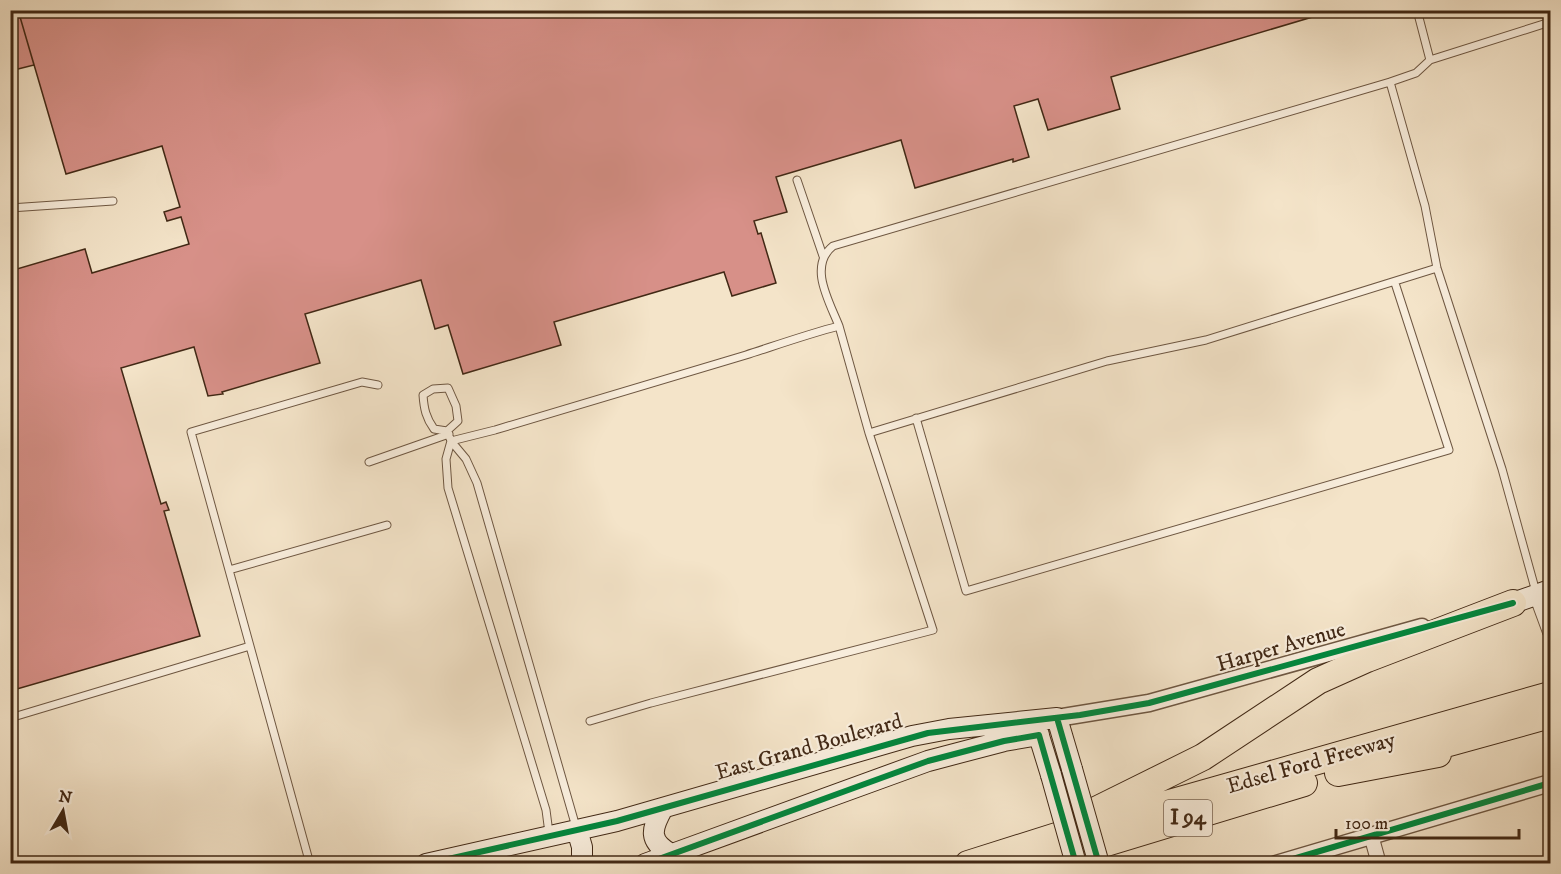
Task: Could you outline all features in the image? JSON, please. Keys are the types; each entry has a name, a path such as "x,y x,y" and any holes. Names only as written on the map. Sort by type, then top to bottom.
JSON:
{"highway":[{"path":"1036,853 1203,758 1318,681 1367,659 1533,596"},
{"name":"Edsel Ford Freeway","path":"1036,853 1551,695"},
{"name":"Edsel Ford Freeway","path":"968,864 1036,853 1551,715"},
{"path":"1338,772 1551,732"}],"main road":[{"name":"East Grand Boulevard","path":"645,864 928,761 987,745 1036,728 1057,717"},
{"path":"1057,717 1099,864"},
{"name":"East Grand Boulevard","path":"426,864 663,808 920,734 949,729 1036,728"},
{"path":"1036,728 1076,864"},
{"path":"663,808 653,834 658,845 671,854"},
{"path":"577,830 582,848 582,864"}],"street":[{"path":"1533,596 1551,632"},
{"name":"Harper Avenue","path":"1057,717 1149,703 1533,596"},
{"path":"1276,864 1551,783"},
{"path":"1371,836 1379,864"}],"lane":[{"path":"1417,10 1430,60"},
{"path":"823,256 833,246 1390,82 1416,73 1430,60 1551,22"},
{"path":"1390,82 1425,206 1437,268 1502,469 1533,596"},
{"path":"590,721 933,630 869,433 839,326 820,274 823,256 797,180"},
{"path":"10,208 113,201"},
{"path":"869,433 1107,362 1206,340 1395,283 1437,268"},
{"path":"916,418 966,591 1449,450 1395,283"},
{"path":"369,462 449,435 495,430 839,326"},
{"path":"310,864 191,432 362,382 378,385"},
{"path":"550,836 546,810 448,488 446,465 449,435 458,421 456,406 448,388 433,389 423,395 428,421 434,429 449,435 466,459 477,483 577,830"},
{"path":"229,570 387,525"},
{"path":"10,718 250,646"},
{"path":"1539,864 1551,856"}],"building":[{"path":"10,10 18,10 34,65 10,71"},
{"path":"18,10 1336,10 1111,77 1120,109 1048,130 1038,99 1014,106 1029,157 1013,162 1013,159 915,188 901,140 776,177 787,212 754,221 758,234 761,233 776,283 732,296 724,272 554,322 561,345 463,374 448,325 435,329 421,280 305,314 320,363 222,392 223,394 208,396 194,347 121,368 161,504 166,502 169,510 164,511 200,636 10,691 10,271 85,249 92,273 189,244 181,217 167,221 164,212 180,207 162,146 66,174"}],"cycle path":[{"path":"426,864 617,821 928,733 1080,715 1149,703 1513,603"},
{"path":"1057,718 1099,864"},
{"path":"645,864 928,761 1004,741 1039,735 1076,864"},
{"path":"1276,864 1550,783"}]}
